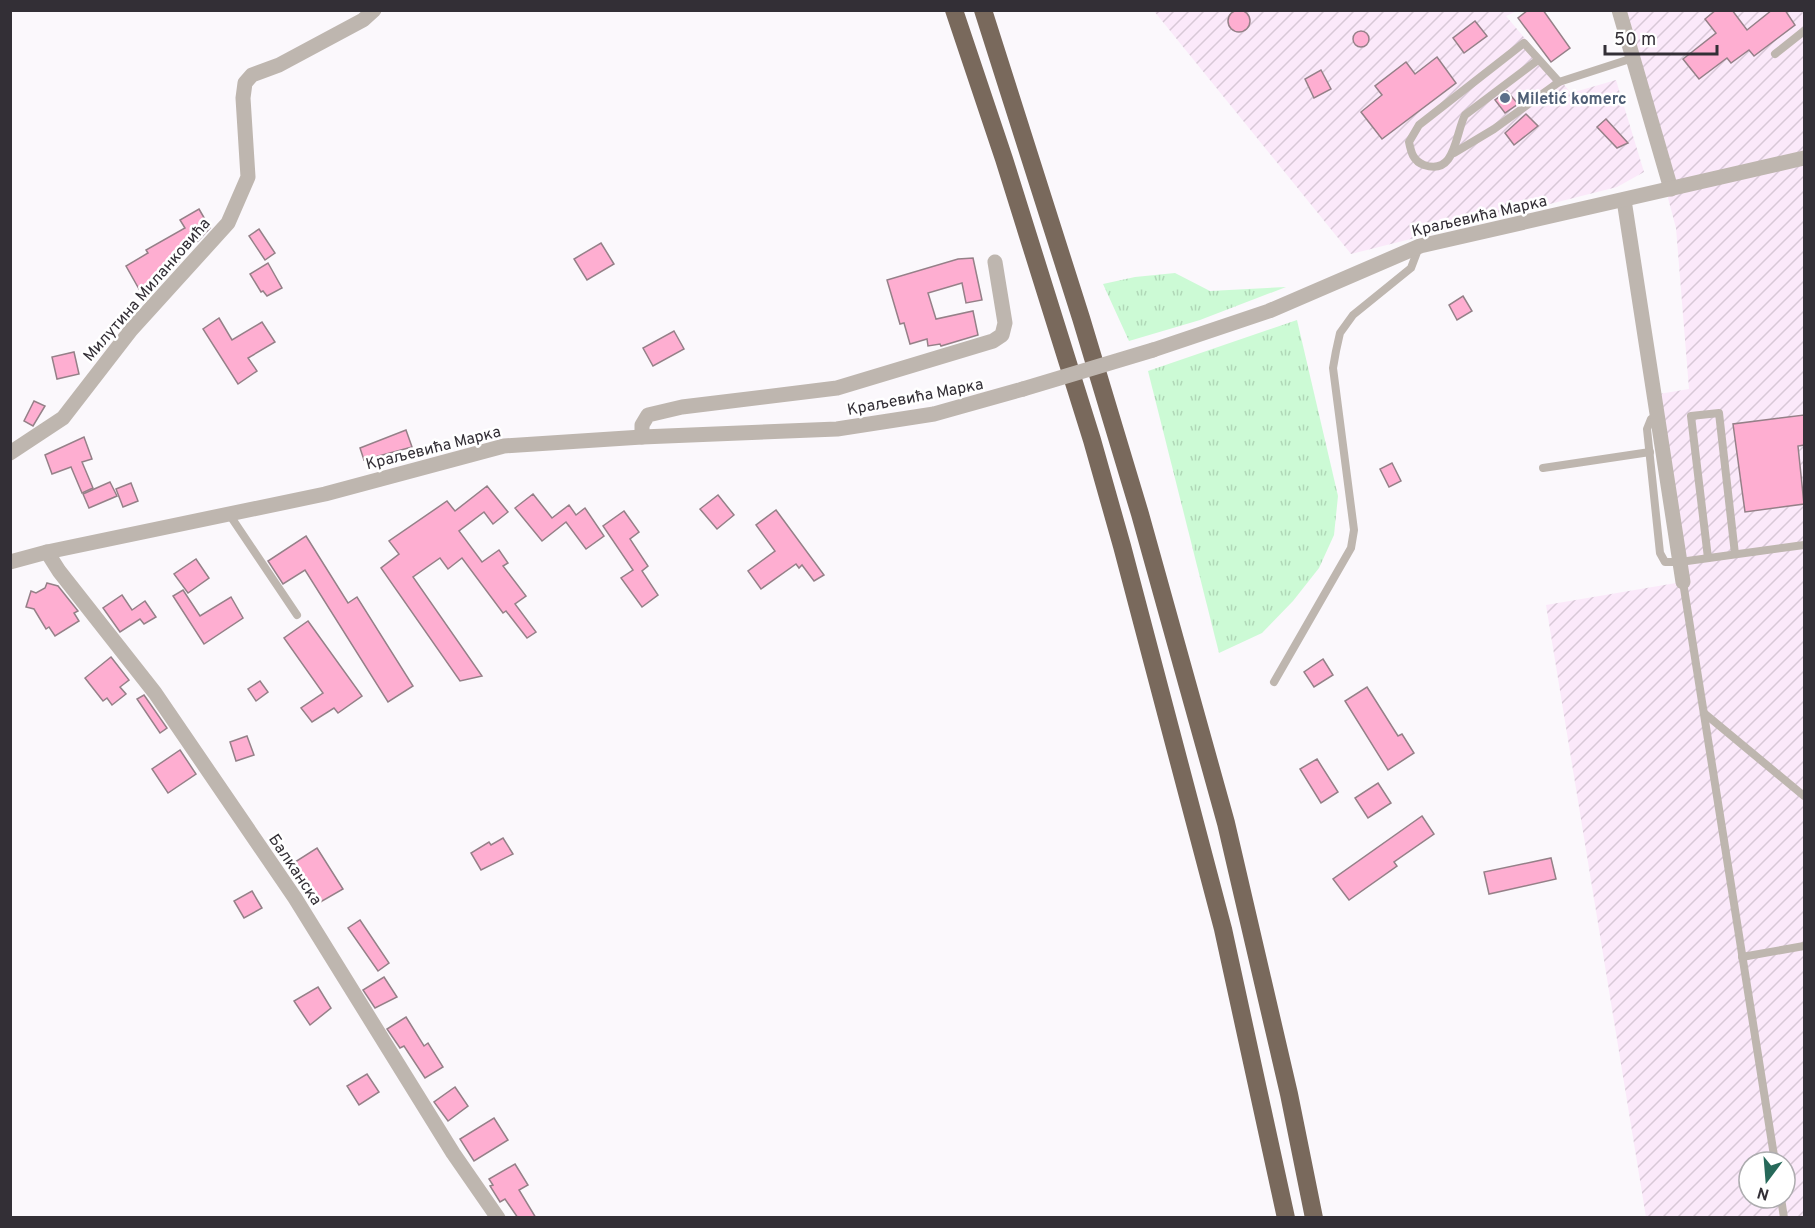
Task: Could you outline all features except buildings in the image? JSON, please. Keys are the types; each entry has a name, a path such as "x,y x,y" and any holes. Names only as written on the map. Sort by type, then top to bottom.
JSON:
{"highway":[{"path":"954,10 1004,159 1092,440 1122,546 1223,929 1286,1218"},
{"path":"983,10 1088,339 1220,800 1289,1094 1314,1218"}],"street":[{"name":"Милутина Миланковића","path":"10,453 36,439 63,418 131,330 228,223 248,177 243,98 245,83 252,75 279,65 363,20 374,10"},
{"path":"1619,10 1671,189"},
{"name":"Краљевића Марка","path":"10,562 47,552 325,494 487,449 533,443 783,433 848,428 934,414 1153,350 1269,311 1420,246 1804,158"},
{"path":"1624,200 1683,582"},
{"path":"642,437 642,424 648,415 682,407 837,388 993,341 1002,335 1005,323 995,262"},
{"name":"Балканска","path":"47,552 59,571 155,693 295,898 453,1153 498,1218"}],"lane":[{"path":"1775,54 1804,31"},
{"path":"1559,82 1524,43 1419,125 1409,142 1414,158 1420,164 1433,167 1447,162 1454,153 1494,129 1559,82 1633,58"},
{"path":"1454,153 1459,126 1465,115 1538,60"},
{"path":"1274,682 1351,548 1354,530 1333,368 1340,333 1353,315 1411,268 1420,246"},
{"path":"1708,558 1691,416 1719,413 1735,554"},
{"path":"1656,417 1651,419 1647,429 1660,553 1665,562 1680,562 1804,544"},
{"path":"1543,468 1650,452"},
{"path":"229,514 297,615"},
{"path":"1683,582 1773,1150"},
{"path":"1704,713 1804,796"},
{"path":"1742,957 1804,946"}],"shaded area":[{"path":"1154,11 1517,11 1506,16 1571,93 1616,80 1644,172 1617,187 1351,254"},
{"path":"1618,11 1804,11 1804,1217 1646,1217 1546,605 1682,582 1653,395 1689,389 1676,228"}],"green space":[{"path":"1175,273 1210,291 1286,287 1200,320 1129,341 1103,284 1135,277"},
{"path":"1297,320 1338,496 1334,535 1319,568 1293,601 1262,633 1219,653 1148,371"}],"place":[{"name":"Miletić komerc","path":"1505,98"}]}
